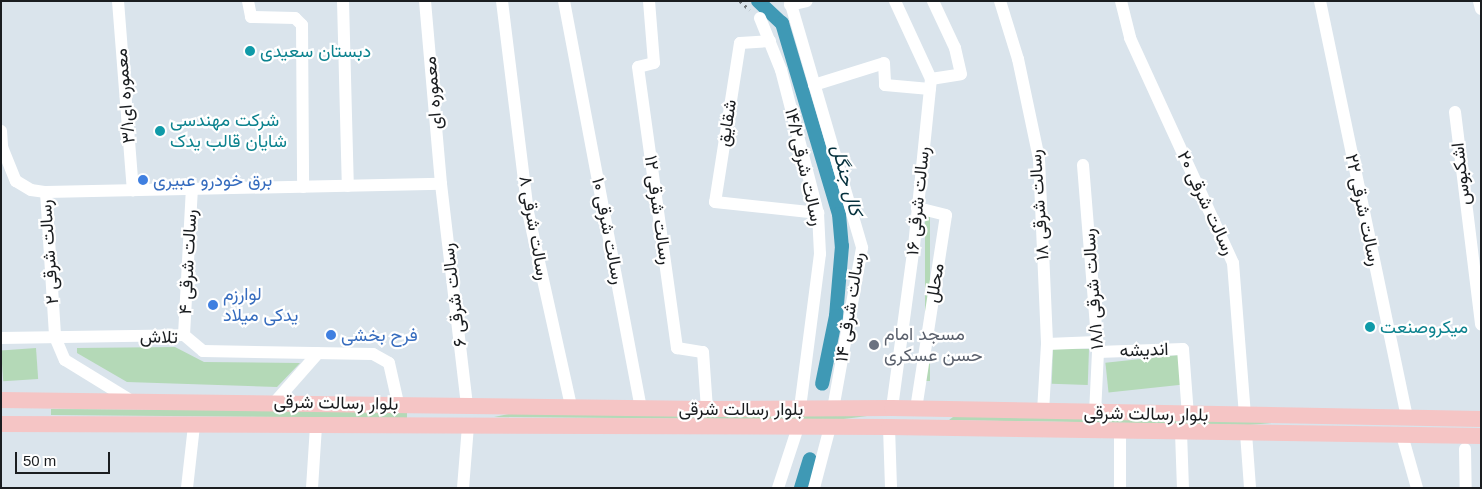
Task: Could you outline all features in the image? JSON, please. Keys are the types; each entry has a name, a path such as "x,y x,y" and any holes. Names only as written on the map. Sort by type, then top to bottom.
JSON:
{"main road":[{"name":"بلوار رسالت شرقی","path":"1,400 398,403 707,409 892,408 1481,419"},
{"path":"37,401 37,425"},
{"path":"706,427 707,409"},
{"path":"1309,434 1310,417"},
{"name":"بلوار رسالت شرقی","path":"1,424 889,427 1481,436"}],"street":[{"name":"معموره ای۳/۱","path":"118,1 133,190"},
{"path":"248,1 251,17 295,18 302,25 303,186"},
{"path":"343,1 348,186"},
{"name":"معموره ای","path":"425,1 441,184"},
{"name":"رسالت شرقی ۸","path":"502,1 528,212 571,406"},
{"name":"رسالت شرقی ۱۰","path":"564,1 641,408"},
{"name":"رسالت شرقی ۱۲","path":"650,1 654,63 638,67 677,348 703,352 707,409"},
{"path":"789,2 807,1"},
{"path":"895,1 930,84"},
{"path":"814,85 884,63 885,85 930,84 961,74 954,48 933,1"},
{"name":"رسالت شرقی ۱۸","path":"1000,1 1018,59 1039,159 1047,344 1042,412"},
{"name":"رسالت شرقی ۲۰","path":"1121,1 1130,38 1233,263 1245,416"},
{"name":"رسالت شرقی ۲۲","path":"1320,1 1406,418"},
{"path":"1479,1 1481,9"},
{"name":"رسالت شرقی ۱۴","path":"789,2 862,248 833,409"},
{"name":"رسالت شرقی۱۴/۲","path":"760,18 781,70 818,213 820,254 800,409"},
{"name":"شقایق","path":"770,41 740,43 715,202 818,213"},
{"name":"رسالت شرقی ۱۶","path":"892,408 918,208 930,84"},
{"name":"اشکبوس","path":"1455,112 1481,324"},
{"name":"رسالت شرقی ۲","path":"1,131 2,146 16,181 31,190 46,192 55,337 65,360 132,401"},
{"name":"رسالت شرقی ۱۸/۱","path":"1083,165 1098,347 1096,413"},
{"path":"46,192 441,184"},
{"name":"رسالت شرقی ۶","path":"441,184 467,405"},
{"name":"رسالت شرقی ۴","path":"184,335 192,189"},
{"name":"محلل","path":"916,409 946,215 918,208"},
{"name":"تلاش","path":"1,338 184,335 203,351 373,354 385,359 391,369 398,403"},
{"path":"1047,344 1098,347"},
{"name":"اندیشه","path":"1098,347 1183,348 1188,415"},
{"path":"275,402 318,352"},
{"path":"187,488 194,426"},
{"path":"312,488 316,426"},
{"path":"463,488 468,426"},
{"path":"778,488 798,427"},
{"path":"814,488 830,427"},
{"path":"889,427 891,488"},
{"path":"1120,431 1120,488"},
{"path":"1181,432 1183,488"},
{"path":"1246,433 1250,488"},
{"path":"1402,435 1417,488"},
{"path":"1465,449 1466,488"}],"green space":[{"path":"925,212 930,212 930,381 925,381"},
{"path":"175,347 204,362 300,363 277,387 127,382 77,353 77,348"},
{"path":"36,348 38,379 3,381 1,350"},
{"path":"1053,348 1089,349 1088,385 1052,384"},
{"path":"1178,355 1181,385 1109,392 1105,363"},
{"path":"51,409 407,411 407,418 51,415"},
{"path":"519,412 875,415 836,420 494,417"},
{"path":"957,414 1293,421 1249,425 949,420"}],"waterway":[{"name":"کال جنگل","path":"758,1 782,23 839,214 842,246 836,316 822,384"},
{"name":"کال جنگل","path":"801,488 810,459"}],"place":[{"name":"دبستان سعیدی","path":"250,51"},
{"name":"شرکت مهندسی شایان قالب یدک","path":"160,131"},
{"name":"برق خودرو عبیری","path":"143,180"},
{"name":"لوارزم یدکی میلاد","path":"213,305"},
{"name":"میکروصنعت","path":"1370,327"},
{"name":"فرح بخشی","path":"331,335"},
{"name":"مسجد امام حسن عسکری","path":"874,345"}]}
